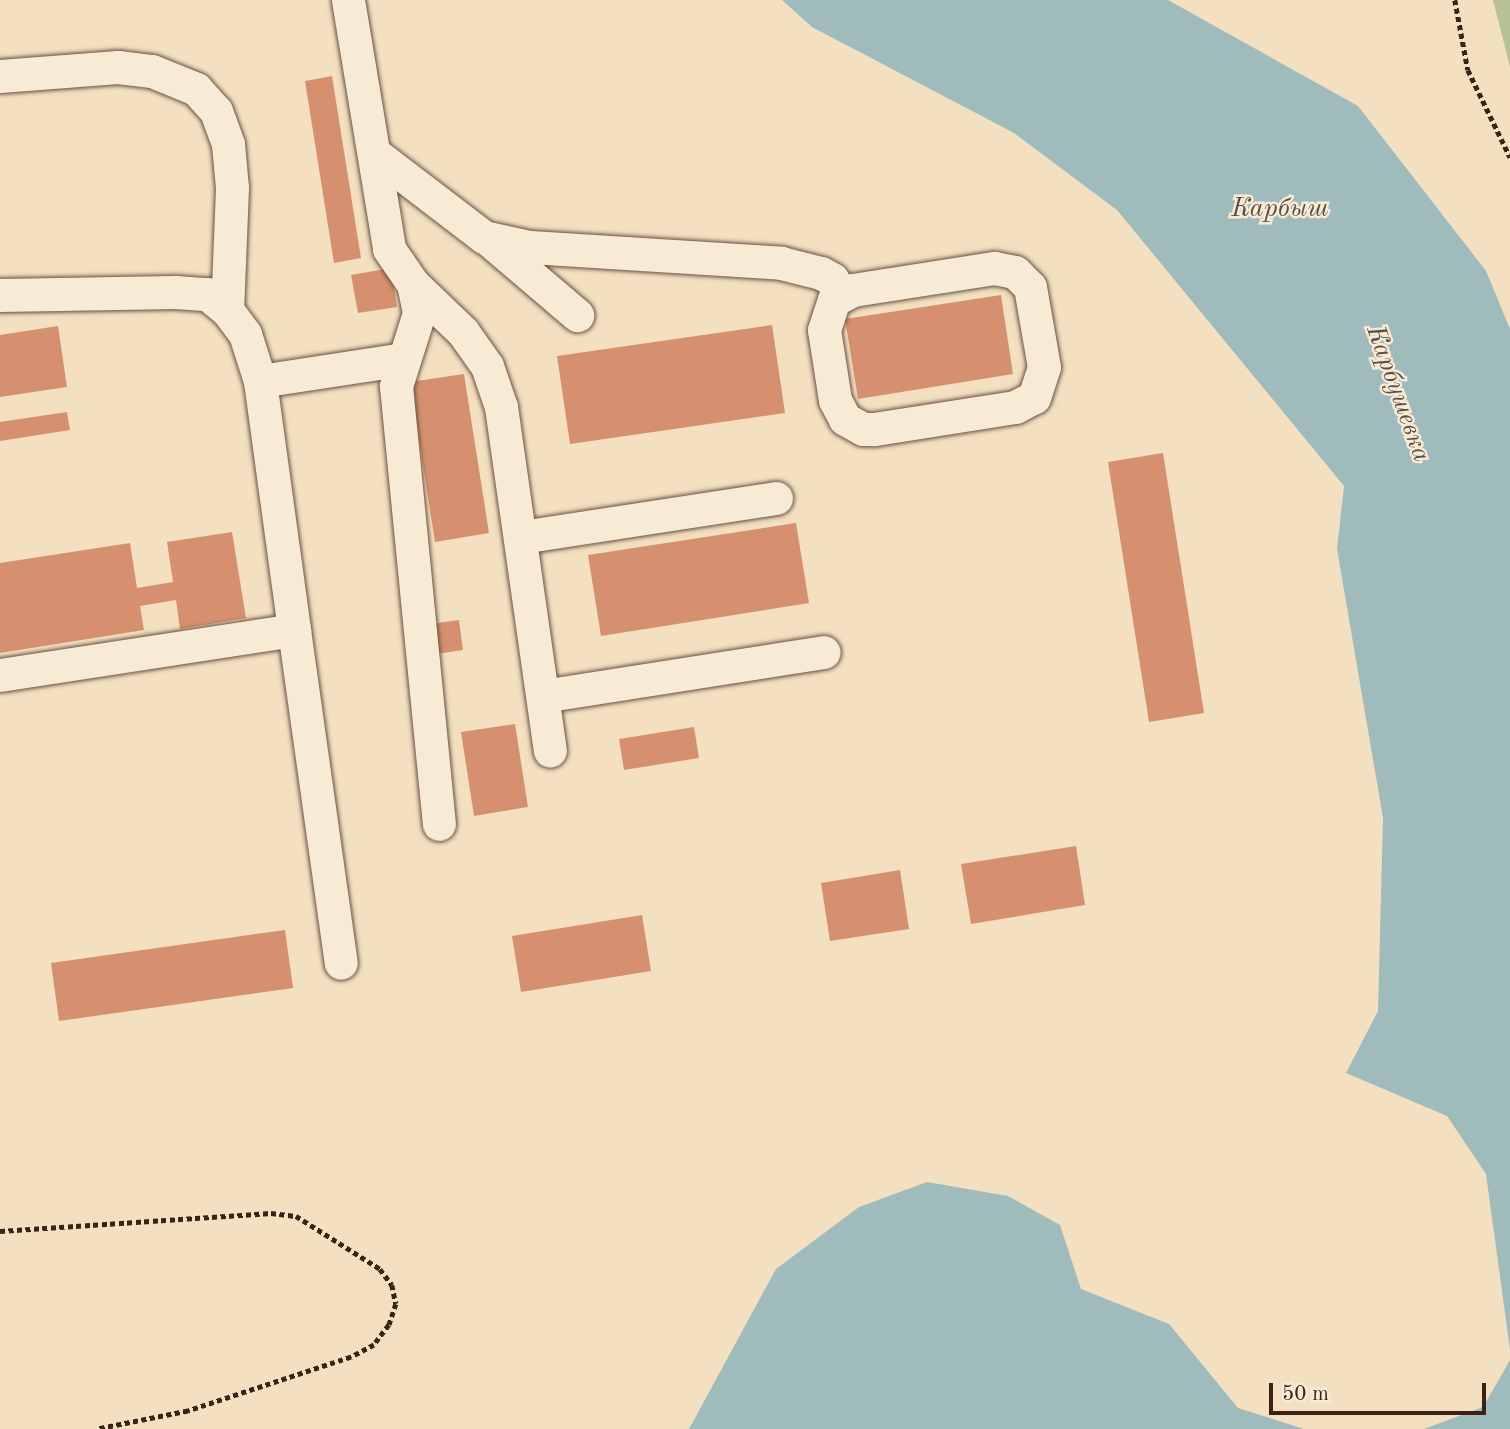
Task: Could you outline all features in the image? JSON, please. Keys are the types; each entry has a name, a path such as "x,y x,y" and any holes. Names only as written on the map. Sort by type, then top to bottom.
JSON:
{"lane":[{"path":"348,0 389,249 413,284 463,332 487,366 501,407 550,751"},
{"path":"0,76 118,67 152,71 196,89 216,111 228,144 232,188 227,310"},
{"path":"374,153 484,237 578,315"},
{"path":"484,237 530,247 781,263 821,273 832,279 842,294"},
{"path":"993,268 1015,272 1033,297 1044,367 1041,388 1015,407 874,429 853,425 835,400 824,330 827,309 842,294 993,268"},
{"path":"413,284 419,313 402,359 396,386 439,824"},
{"path":"0,295 175,292 207,294 227,310 245,334 260,381 341,963"},
{"path":"260,381 402,359"},
{"path":"521,537 776,498"},
{"path":"0,675 295,630"},
{"path":"543,696 824,652"}],"path":[{"path":"1455,0 1468,70 1510,157"},
{"path":"0,1231 271,1213 296,1216 380,1269 392,1285 396,1304 389,1325 374,1345 351,1357 188,1411 98,1429"}],"green space":[{"path":"1493,0 1510,0 1510,67"}],"water":[{"name":"Карбыш","path":"782,0 1168,0 1358,106 1486,271 1510,329 1510,1350 1486,1174 1447,1116 1346,1073 1378,1011 1383,818 1337,549 1344,486 1117,210 1014,133 812,27"},
{"path":"927,1182 1008,1196 1060,1225 1081,1289 1169,1324 1238,1408 1304,1429 689,1429 776,1269 859,1207"},
{"path":"1510,1360 1510,1429 1424,1429 1483,1407"}],"building":[{"path":"332,76 361,258 334,263 305,81"},
{"path":"391,268 397,307 358,313 351,275"},
{"path":"1001,295 1013,374 858,399 845,319"},
{"path":"772,325 785,413 570,444 557,356"},
{"path":"58,326 67,387 0,397 0,335"},
{"path":"464,374 489,533 435,542 410,382"},
{"path":"67,412 70,430 0,441 0,422"},
{"path":"1163,453 1204,713 1149,722 1108,462"},
{"path":"796,523 809,603 601,636 588,555"},
{"path":"232,532 246,618 180,629 176,600 140,606 144,630 0,653 0,563 130,543 137,588 173,582 167,542"},
{"path":"459,620 463,650 436,654 431,624"},
{"path":"515,724 528,807 474,816 461,732"},
{"path":"694,727 699,758 624,770 619,739"},
{"path":"1076,846 1085,905 971,924 961,864"},
{"path":"900,870 909,929 830,941 821,883"},
{"path":"642,915 651,971 521,992 512,936"},
{"path":"285,930 293,988 59,1021 51,963"}],"water label":[{"name":"Карбушевка","path":"1397,394"}]}
